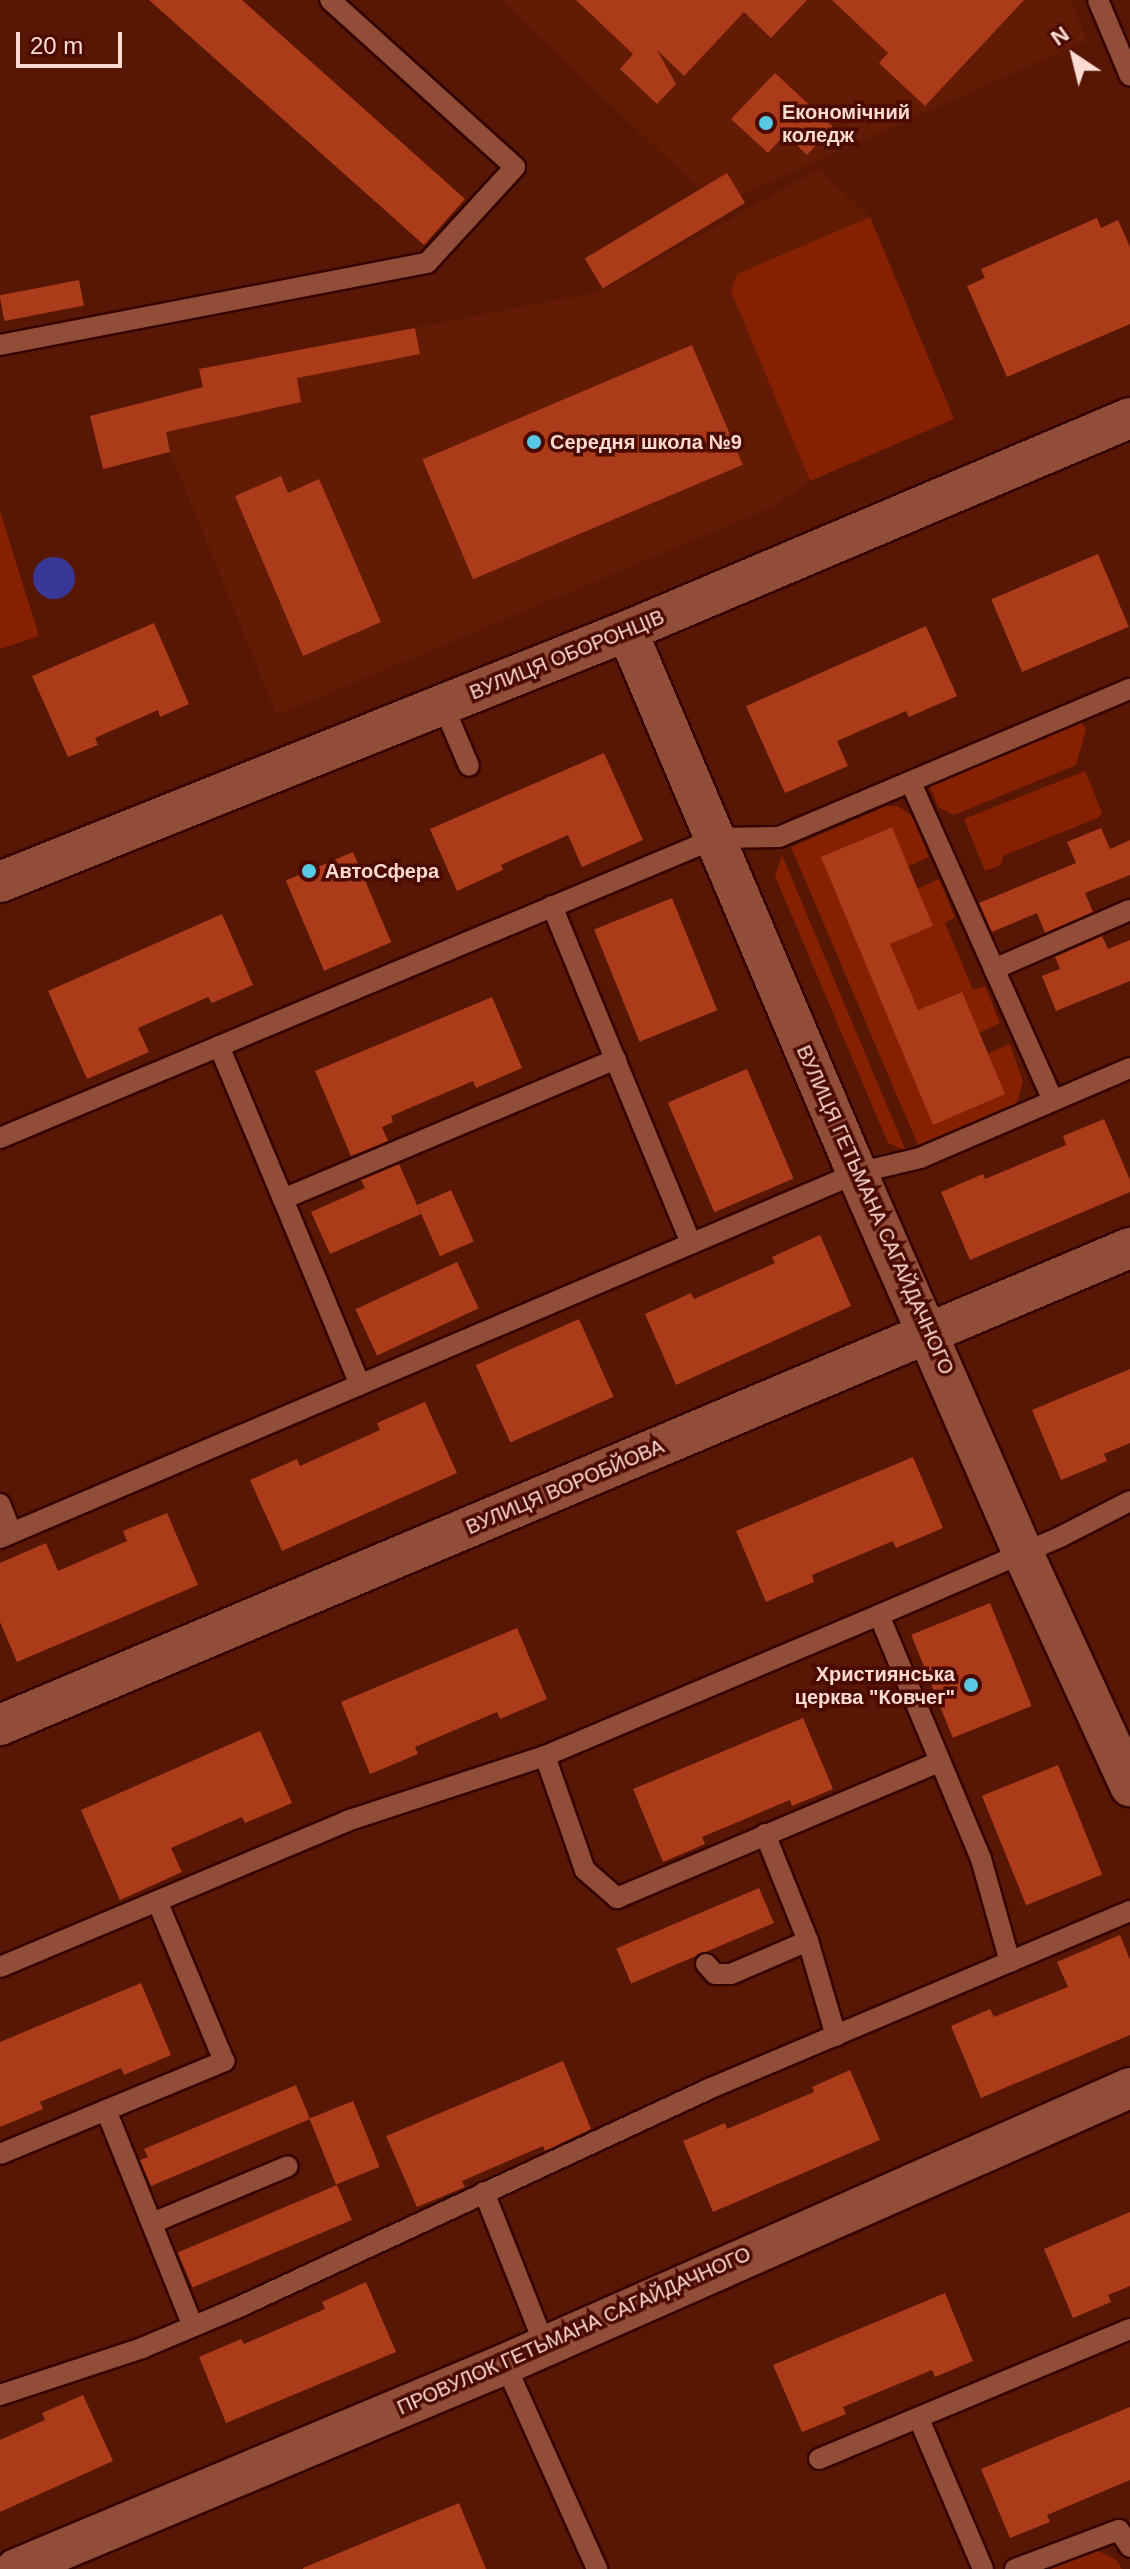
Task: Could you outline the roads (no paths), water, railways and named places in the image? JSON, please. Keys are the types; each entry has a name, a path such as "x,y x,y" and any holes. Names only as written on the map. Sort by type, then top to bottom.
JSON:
{"street":[{"name":"ВУЛИЦЯ ОБОРОНЦІВ","path":"0,882 627,631 1130,418"},
{"name":"ВУЛИЦЯ ГЕТЬМАНА САГАЙДАЧНОГО","path":"627,631 857,1173 1022,1551 1130,1786"},
{"name":"ВУЛИЦЯ ВОРОБЙОВА","path":"0,1725 1130,1248"},
{"name":"ПРОВУЛОК ГЕТЬМАНА САГАЙДАЧНОГО","path":"16,2569 505,2364 1130,2088"}],"lane":[{"path":"0,345 427,263 515,167 330,0"},
{"path":"1098,0 1130,76"},
{"path":"0,1138 716,838 779,837 1130,689"},
{"path":"443,705 469,766"},
{"path":"911,783 1053,1100"},
{"path":"552,906 691,1243"},
{"path":"994,969 1130,910"},
{"path":"219,1046 360,1385"},
{"path":"283,1199 616,1059"},
{"path":"0,1504 6,1536 857,1173 920,1158 1130,1068"},
{"path":"0,1967 347,1821 545,1756 1062,1536 1130,1501"},
{"path":"879,1615 981,1859 1010,1962"},
{"path":"545,1756 585,1870 617,1898 939,1762"},
{"path":"765,1834 808,1941 836,2036"},
{"path":"0,2154 224,2061 157,1901"},
{"path":"0,2395 142,2348 303,2279 484,2192 836,2036 1130,1911"},
{"path":"706,1964 715,1974 731,1974 808,1941"},
{"path":"106,2110 193,2326"},
{"path":"152,2223 288,2166"},
{"path":"484,2192 545,2346"},
{"path":"819,2459 1130,2329"},
{"path":"505,2364 597,2569"},
{"path":"919,2419 983,2569"},
{"path":"1015,2569 1119,2530 1130,2547"}],"place":[{"name":"Економічний коледж","path":"766,123"},
{"name":"Середня школа №9","path":"534,442"},
{"name":"АвтоСфера","path":"309,871"},
{"name":"Християнська церква \"Ковчег\"","path":"971,1685"}]}
